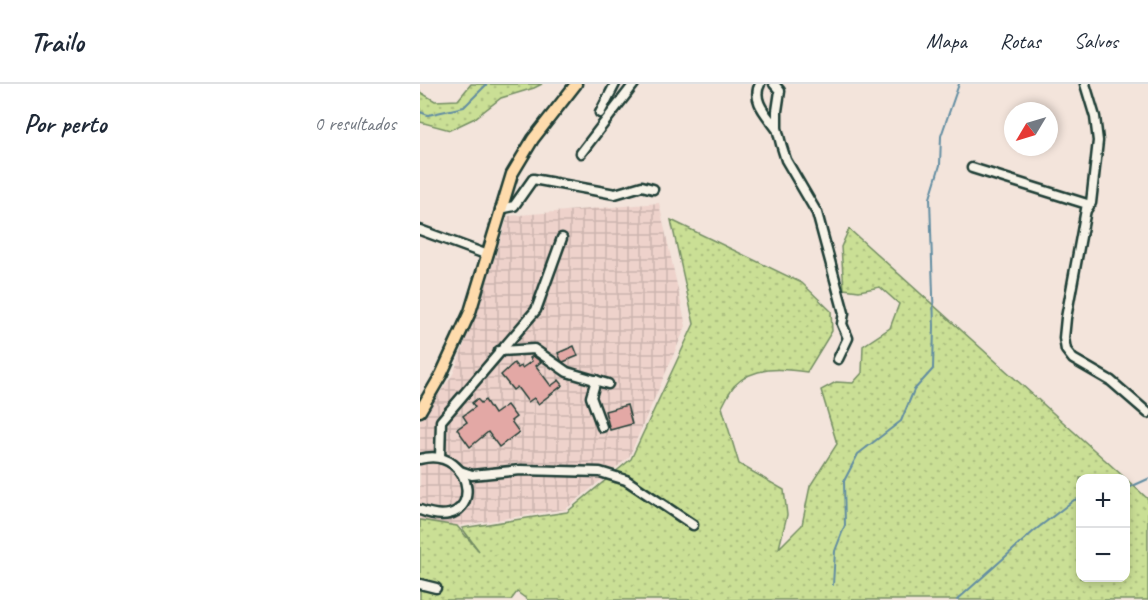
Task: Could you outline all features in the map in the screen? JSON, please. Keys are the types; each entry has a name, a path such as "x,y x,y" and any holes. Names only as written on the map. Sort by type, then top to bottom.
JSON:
{"main road":[{"path":"420,411 423,401 457,343 470,312 506,189 518,161 576,84"}],"street":[{"path":"600,113 615,84"},
{"path":"581,153 634,84"},
{"path":"1085,84 1095,117 1098,141 1091,203 1087,210"},
{"path":"777,86 777,128 786,160 817,213 844,313 843,327 848,338 838,359"},
{"path":"757,87 759,104 777,128"},
{"path":"972,168 1085,202 1087,210 1066,318 1064,338 1066,350 1073,358 1111,381 1148,413"},
{"path":"500,209 514,207 533,179 615,194 642,186 653,189"},
{"path":"420,230 488,255"},
{"path":"440,458 441,421 536,310 562,238"},
{"path":"499,351 534,349 567,372 608,384"},
{"path":"596,380 591,397 602,427"},
{"path":"420,459 440,458 452,464 465,479 467,498 464,505 456,511 445,514 431,514 420,510"},
{"path":"460,471 472,475 521,470 600,472 626,480 693,525"},
{"path":"420,584 436,588"}],"shaded area":[{"path":"659,203 686,326 629,457 566,509 457,526 420,520 420,421 453,374 482,297 508,216"}],"green space":[{"path":"471,84 542,84 501,98 475,118 450,130 420,122 420,92 435,101 458,100"},
{"path":"671,220 802,283 831,311 832,331 807,372 778,369 750,375 734,386 722,407 739,464 784,490 787,515 779,548 802,525 810,486 837,444 821,390 836,382 853,383 862,373 863,346 890,328 899,304 880,287 859,291 844,289 841,247 849,229 1121,474 1076,474 1076,582 1130,582 1130,483 1148,499 1148,600 528,600 517,592 511,600 420,600 420,520 457,526 479,551 462,528 567,512 631,459 694,324"}],"building":[{"path":"574,346 578,356 563,362 558,353"},
{"path":"533,356 541,362 536,366 551,386 559,380 563,385 538,404 534,398 528,402 517,387 513,390 501,375 514,363 518,368 521,366 522,368 532,361 530,358"},
{"path":"477,399 481,403 485,400 494,414 507,405 516,417 511,421 519,432 499,447 488,432 470,447 457,429 467,422 463,416 475,407 472,403"},
{"path":"627,405 632,424 610,430 605,411"}],"waterway":[{"path":"420,112 428,115 464,107 487,84"},
{"path":"833,585 835,551 845,525 844,481 858,454 901,421 914,390 933,369 930,198 940,165 941,136 959,84"},
{"path":"1130,487 1148,479"},
{"path":"957,600 1034,531 1076,500"}]}
